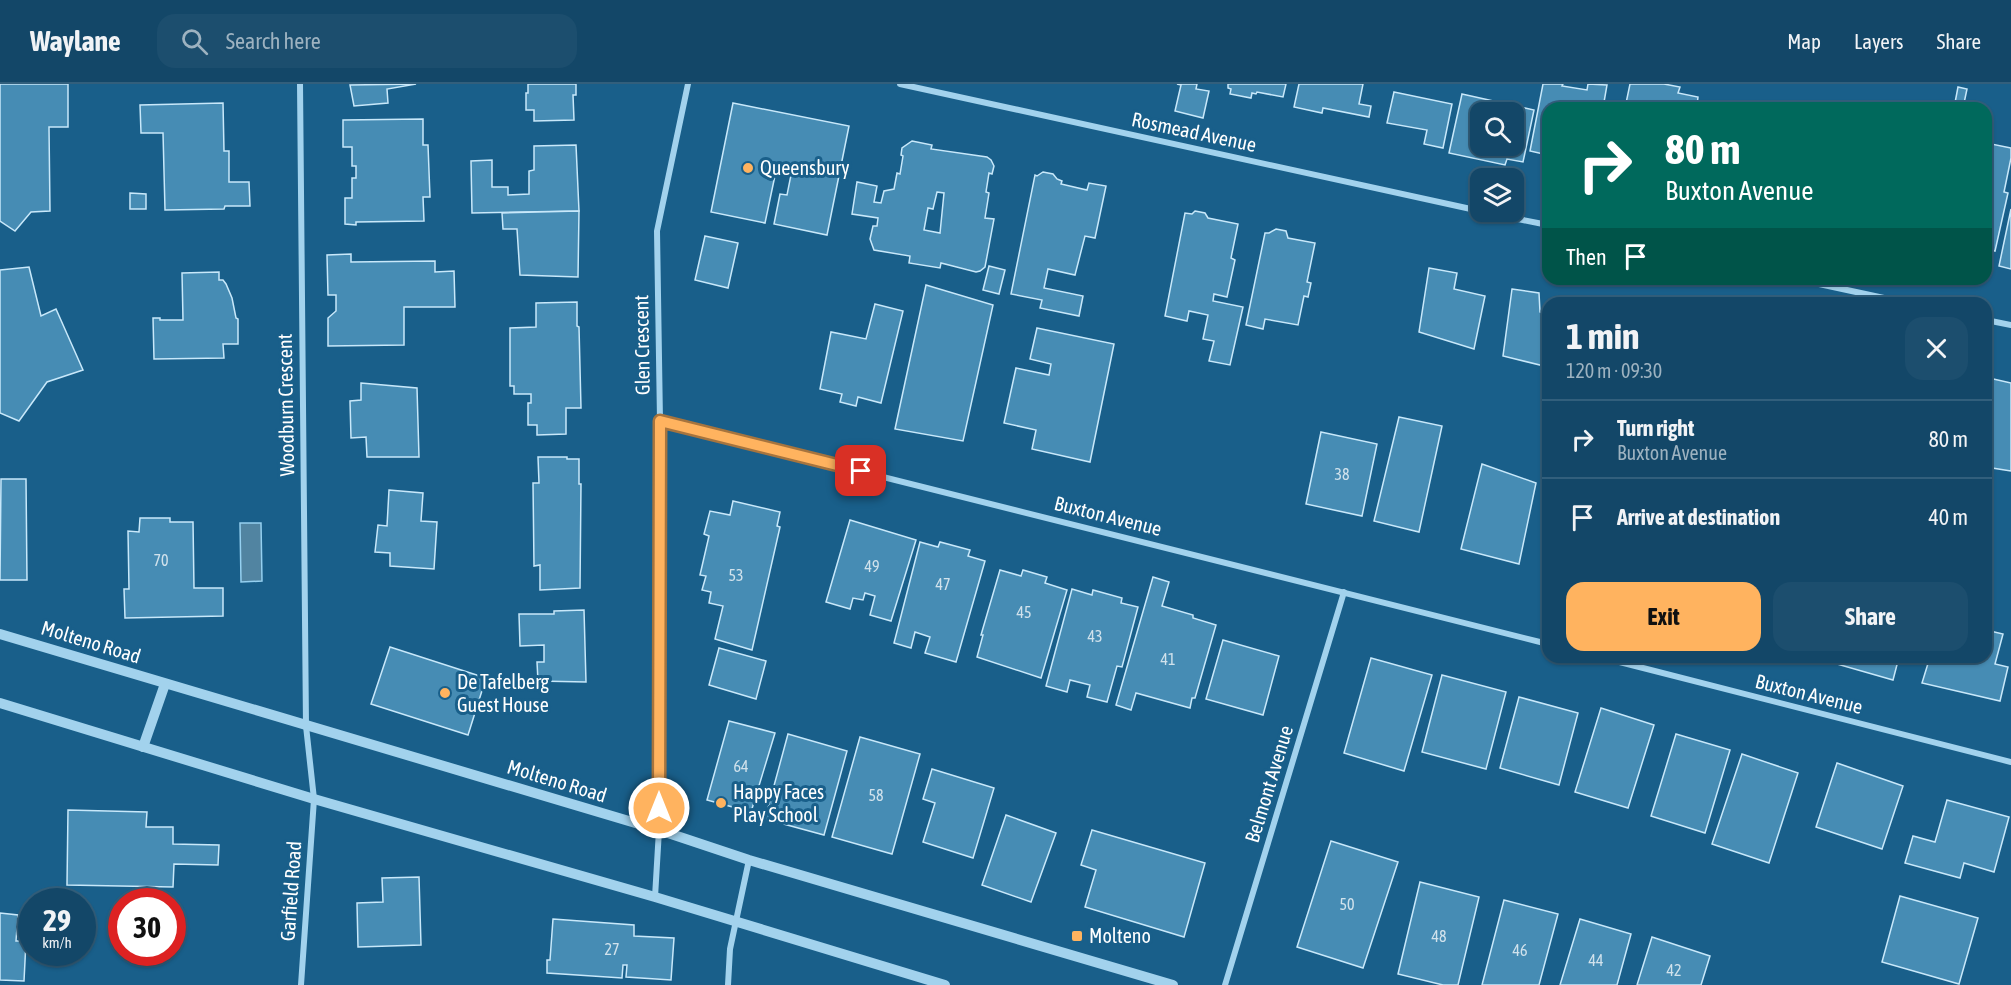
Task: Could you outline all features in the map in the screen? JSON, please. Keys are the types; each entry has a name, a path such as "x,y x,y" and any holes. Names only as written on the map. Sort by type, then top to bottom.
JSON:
{"street":[{"name":"Woodburn Crescent","path":"300,84 306,726 314,799"},
{"name":"Glen Crescent","path":"655,897 659,830 660,421 657,231 688,84"},
{"name":"Rosmead Avenue","path":"900,84 1470,208"},
{"name":"Rosmead Avenue","path":"1524,220 1542,224"},
{"path":"1824,285 1879,297"},
{"path":"1992,321 2011,326"},
{"name":"Buxton Avenue","path":"660,421 1542,642"},
{"name":"Belmont Avenue","path":"1225,985 1344,592"},
{"name":"Molteno Road","path":"0,634 1173,985"},
{"name":"Buxton Avenue","path":"1623,663 2011,762"},
{"path":"142,747 165,684"},
{"path":"0,703 314,799 655,897 945,985"},
{"name":"Garfield Road","path":"301,985 314,799"},
{"path":"728,985 730,949 749,860"}],"water":[{"path":"240,523 261,523 262,581 241,582"}],"building":[{"path":"0,84 68,84 68,127 49,127 50,211 31,212 15,231 0,221"},
{"path":"416,84 387,89 388,103 354,106 350,85"},
{"path":"528,84 576,84 576,95 573,95 574,120 534,121 534,110 526,110"},
{"path":"1177,84 1197,84 1196,89 1209,91 1203,118 1175,111 1181,85"},
{"path":"1228,84 1286,84 1283,97 1257,92 1252,93 1251,98 1230,94 1231,89 1228,88"},
{"path":"1299,84 1363,84 1359,104 1371,106 1369,117 1323,108 1322,113 1294,107"},
{"path":"1543,84 1563,84 1562,86 1587,90 1588,84 1607,85 1604,102 1542,102 1542,154 1530,151"},
{"path":"1630,84 1664,84 1680,87 1678,93 1698,97 1697,102 1626,102"},
{"path":"1958,87 1967,89 1964,102 1955,102"},
{"path":"1394,92 1452,104 1443,148 1424,144 1427,130 1387,123"},
{"path":"1462,94 1498,102 1470,102 1470,156 1524,156 1524,108 1534,110 1523,162 1507,159 1505,165 1449,153"},
{"path":"223,103 224,151 229,151 229,182 249,182 250,206 165,210 163,133 141,133 140,105"},
{"name":"Queensbury","path":"733,103 849,126 827,235 774,224 780,194 787,195 792,170 777,166 765,223 711,212"},
{"path":"423,119 423,145 428,145 430,197 423,197 424,221 345,224 345,198 352,198 352,178 356,178 356,166 352,166 352,147 343,147 343,120"},
{"path":"912,141 932,145 931,149 987,157 991,160 994,166 992,174 989,173 985,218 994,219 985,267 980,271 941,263 940,268 909,263 910,256 874,250 870,239 873,226 877,226 878,218 852,214 857,182 877,186 874,202 881,203 884,191 894,189 897,173 900,174 902,148","holes":["937,192 944,193 940,233 924,230 928,208 933,209"]},
{"path":"1992,144 2011,148 2004,192 2008,193 1995,251 1992,250"},
{"path":"576,145 579,211 472,213 471,161 492,160 492,187 508,187 508,195 529,194 529,171 534,170 534,146"},
{"path":"1043,172 1053,174 1062,181 1061,184 1087,190 1089,183 1106,186 1095,238 1085,236 1075,275 1048,269 1044,288 1083,296 1079,316 1040,308 1042,300 1011,294 1035,175"},
{"path":"130,193 146,194 146,209 130,209"},
{"path":"2011,209 2011,269 1999,266"},
{"path":"579,211 578,277 520,275 517,229 503,229 502,213"},
{"path":"1195,211 1205,213 1208,218 1238,224 1231,258 1235,260 1227,297 1214,294 1213,301 1243,307 1230,365 1209,361 1214,341 1203,339 1208,315 1189,311 1187,321 1165,316 1185,213 1192,214"},
{"path":"1276,229 1286,231 1288,238 1315,243 1307,282 1311,283 1308,297 1304,296 1298,325 1265,319 1263,329 1246,325 1265,233"},
{"path":"705,236 738,243 728,288 695,280"},
{"path":"351,254 351,262 435,261 435,272 454,271 455,307 404,307 404,345 328,346 328,318 336,311 336,295 328,295 327,255"},
{"path":"989,266 1005,270 999,294 983,290"},
{"path":"29,267 41,316 56,309 83,370 47,382 19,421 0,413 0,270"},
{"path":"1429,268 1457,273 1454,289 1485,296 1474,349 1419,332"},
{"path":"219,272 219,280 223,280 226,284 238,319 238,344 223,344 224,358 154,359 153,318 183,320 182,273"},
{"path":"926,285 993,305 963,441 895,429"},
{"path":"1512,289 1539,293 1540,312 1542,313 1542,366 1503,356"},
{"path":"577,302 581,408 566,408 566,434 537,435 537,425 528,425 528,403 531,403 531,394 514,394 514,386 510,386 510,328 536,327 536,303"},
{"path":"875,304 903,311 881,403 858,397 856,406 840,402 842,394 820,389 831,332 866,339"},
{"path":"1037,328 1114,344 1090,462 1032,449 1036,430 1004,423 1016,368 1049,375 1051,364 1030,359"},
{"path":"1992,379 2011,383 2011,471 1992,468"},
{"path":"361,383 417,388 419,457 367,457 366,437 351,438 350,401 361,400"},
{"path":"1399,417 1442,426 1419,532 1374,521"},
{"path":"1321,432 1377,444 1362,516 1306,504"},
{"path":"538,457 579,459 579,484 581,484 580,588 540,590 540,565 534,566 533,483 539,483"},
{"path":"1482,464 1536,483 1519,564 1461,549"},
{"path":"1,479 26,479 27,580 0,580"},
{"path":"389,490 423,493 421,521 437,522 434,569 390,566 390,553 375,552 378,525 387,526"},
{"path":"733,501 780,512 777,526 780,527 752,650 715,639 723,606 709,603 711,592 702,590 706,576 700,575 709,536 704,534 710,511 730,515"},
{"path":"140,518 170,518 170,522 193,522 194,588 223,588 223,616 125,618 124,589 129,589 128,531 139,532"},
{"path":"850,520 916,540 891,621 870,615 875,596 865,593 863,600 853,598 850,609 826,602"},
{"path":"920,542 938,547 940,542 970,550 968,556 985,561 956,662 925,653 930,637 915,632 911,648 894,643"},
{"path":"1000,570 1021,576 1023,570 1047,577 1045,583 1067,590 1041,678 977,657"},
{"path":"1153,577 1169,582 1162,606 1216,625 1190,708 1136,693 1131,710 1116,705"},
{"path":"1072,589 1092,595 1093,590 1122,598 1121,603 1138,607 1122,667 1117,666 1107,702 1087,697 1090,685 1070,680 1067,692 1046,686"},
{"path":"584,610 586,682 538,681 537,662 544,662 544,645 520,646 519,614 554,614 554,611"},
{"path":"1992,631 2003,634 1995,664 2008,667 2000,701 1922,683 1928,663 1992,663"},
{"path":"1223,640 1279,656 1263,715 1206,699"},
{"path":"390,647 486,678 468,735 371,704"},
{"path":"719,648 766,661 756,699 709,685"},
{"path":"1371,658 1432,675 1404,771 1344,753"},
{"path":"1837,663 1897,663 1893,680"},
{"path":"1442,675 1506,692 1486,769 1422,752"},
{"path":"1519,697 1578,713 1559,785 1500,768"},
{"path":"1601,708 1654,725 1628,808 1575,792"},
{"path":"729,721 775,733 751,812 707,800"},
{"path":"788,734 847,751 824,835 765,819"},
{"path":"1676,734 1730,750 1705,833 1651,816"},
{"path":"860,737 920,754 892,854 832,837"},
{"path":"1742,754 1798,773 1769,863 1712,844"},
{"path":"1837,763 1903,786 1882,849 1816,827"},
{"path":"932,769 994,788 973,858 923,842 935,803 923,799"},
{"path":"1947,800 2009,817 1994,872 1964,863 1960,878 1905,863 1913,836 1935,842"},
{"path":"68,810 147,812 146,827 173,827 173,844 219,845 218,865 174,864 173,887 67,885"},
{"path":"1006,815 1056,833 1031,902 982,885"},
{"path":"1092,830 1205,863 1184,937 1085,907 1096,870 1081,865"},
{"path":"1331,841 1398,862 1363,968 1297,947"},
{"path":"419,877 421,945 358,947 357,903 383,902 382,878"},
{"path":"1420,882 1479,897 1458,985 1443,985 1398,974"},
{"path":"1900,896 1978,918 1959,984 1882,962"},
{"path":"1504,900 1558,914 1539,985 1482,985"},
{"path":"0,913 18,915 16,941 18,941 18,966 25,966 24,981 0,980"},
{"path":"553,919 634,925 634,936 674,938 671,980 626,977 627,965 623,965 622,978 547,973"},
{"path":"1580,919 1631,934 1617,985 1560,985"},
{"path":"1652,937 1710,956 1701,985 1637,985"}],"place":[{"name":"Queensbury","path":"748,168"},
{"name":"De Tafelberg Guest House","path":"445,693"},
{"name":"Happy Faces Play School","path":"721,803"},
{"name":"Molteno","path":"1077,936"}],"route":[{"path":"659,808 660,421 861,471"}]}
